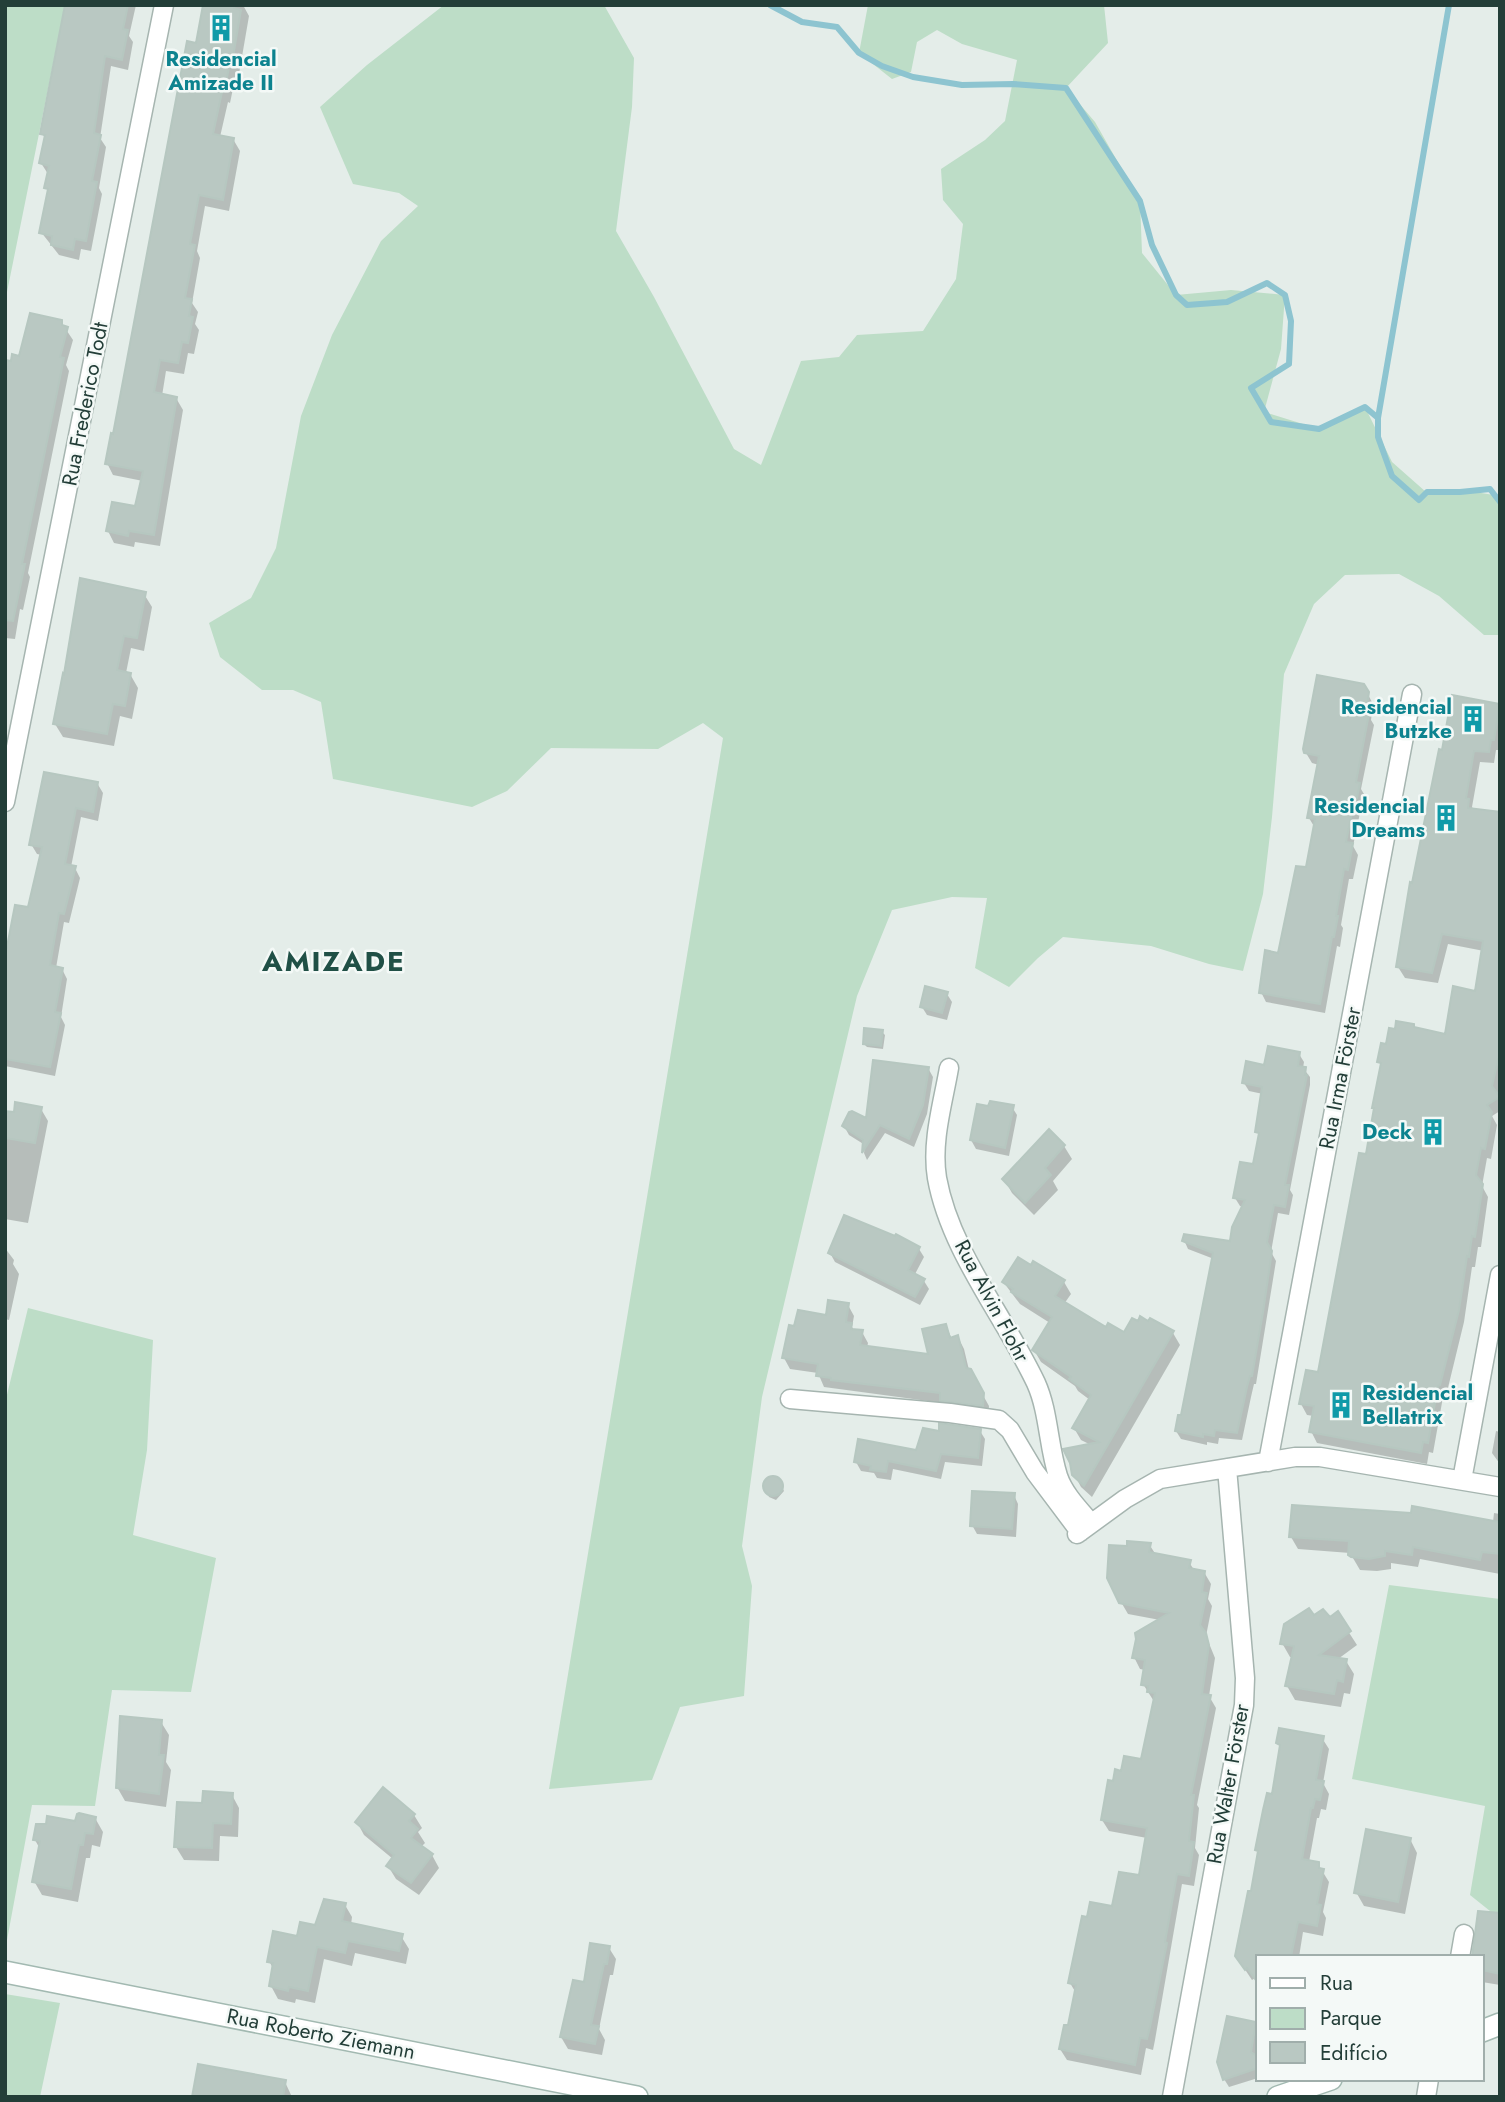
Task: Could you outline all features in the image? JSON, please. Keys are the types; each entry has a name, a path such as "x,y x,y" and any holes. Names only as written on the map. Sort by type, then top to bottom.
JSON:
{"main road":[{"name":"Rua Roberto Ziemann","path":"5,1972 577,2091 637,2097"},
{"path":"1278,2097 1325,2081"}],"street":[{"name":"Rua Frederico Todt","path":"5,802 164,5"},
{"name":"Rua Irma Förster","path":"1268,1462 1412,694"},
{"name":"Rua Alvin Flohr","path":"949,1068 936,1140 937,1178 947,1211 982,1287 1037,1385 1045,1410 1058,1477 1070,1498 1082,1530"},
{"path":"1462,1480 1500,1275"},
{"path":"790,1399 961,1414 999,1420 1010,1430 1035,1472 1082,1530 1125,1499 1160,1479 1295,1457 1320,1457 1500,1487"},
{"name":"Rua Walter Förster","path":"1172,2097 1244,1705 1245,1678 1227,1468"},
{"path":"1460,1955 1464,1934"}],"green space":[{"path":"5,5 65,5 5,302"},
{"path":"444,5 604,5 634,58 632,107 616,231 734,449 761,465 801,361 839,357 857,335 923,331 956,279 963,224 943,200 941,169 985,140 1005,121 1017,60 962,44 937,30 917,42 911,72 892,79 859,53 868,5 1104,5 1108,43 1066,88 1095,122 1140,201 1142,253 1176,295 1231,290 1285,295 1281,349 1264,412 1319,429 1365,407 1392,462 1426,492 1475,492 1500,496 1500,635 1484,635 1439,596 1399,574 1345,575 1314,604 1284,674 1263,894 1243,971 1209,964 1151,946 1063,937 1009,987 975,968 987,898 952,897 892,910 857,996 762,1397 742,1546 752,1586 744,1696 680,1707 652,1780 549,1789 723,738 703,723 658,749 551,748 507,791 472,807 333,779 321,702 293,690 262,690 220,657 209,623 251,598 276,548 301,416 332,335 381,241 418,206 399,193 353,184 320,107 367,65"},
{"path":"28,1308 153,1340 147,1450 133,1535 216,1558 191,1692 112,1690 95,1806 32,1805 5,1951 5,1403"},
{"path":"1389,1585 1500,1599 1500,1919 1470,1895 1485,1806 1352,1779"},
{"path":"5,1994 60,2003 40,2097 5,2097"}],"building":[{"path":"65,5 128,5 123,29 128,30 122,60 105,56 94,133 101,135 92,181 97,182 86,241 75,239 73,250 51,245 52,236 39,233 48,189 44,188 49,166 39,163 45,135 40,134"},
{"path":"203,5 235,5 234,8 241,10 232,63 222,92 213,134 234,138 223,200 199,195 190,244 195,245 185,298 192,299 189,316 193,317 188,343 182,342 178,363 160,360 154,392 177,397 154,535 129,531 128,536 106,531 112,502 135,506 143,471 105,464 111,433 113,434 187,41 196,43"},
{"path":"30,313 62,320 62,325 68,327 60,357 64,358 13,621 5,620 5,360 11,361 12,354 19,356"},
{"path":"80,578 146,592 137,638 124,636 117,670 131,673 125,706 113,704 107,734 53,724"},
{"path":"1317,675 1364,684 1369,692 1366,712 1369,714 1356,782 1360,783 1346,842 1353,843 1348,870 1344,869 1338,916 1320,1004 1259,993 1265,950 1278,953 1296,866 1306,867 1315,819 1307,818 1319,756 1304,753 1303,749"},
{"path":"1452,695 1500,704 1494,740 1491,740 1489,752 1474,751 1466,798 1469,799 1468,808 1500,812 1500,1052 1492,1086 1500,1097 1487,1105 1492,1112 1485,1149 1481,1148 1476,1175 1483,1184 1475,1237 1472,1236 1469,1257 1467,1256 1459,1310 1438,1386 1428,1443 1423,1442 1421,1453 1309,1432 1314,1406 1299,1404 1306,1370 1318,1372 1359,1153 1366,1154 1381,1063 1377,1062 1381,1043 1386,1044 1389,1028 1395,1029 1396,1021 1445,1034 1453,986 1475,991 1483,941 1442,934 1432,973 1396,967 1410,882 1412,883 1439,749 1442,750"},
{"path":"44,772 98,782 93,812 76,808 65,864 76,866 64,914 59,913 50,965 63,968 55,1012 61,1013 50,1067 5,1059 5,957 15,905 28,907 42,847 29,845"},
{"path":"925,986 948,992 942,1013 920,1007"},
{"path":"864,1028 883,1030 881,1046 863,1044"},
{"path":"1268,1046 1300,1052 1298,1066 1306,1067 1307,1075 1285,1185 1289,1185 1285,1207 1274,1205 1267,1242 1272,1251 1263,1312 1252,1376 1237,1433 1215,1430 1214,1436 1203,1434 1203,1437 1175,1431 1178,1415 1181,1415 1213,1253 1182,1241 1184,1234 1230,1241 1232,1227 1245,1200 1233,1198 1240,1162 1253,1164 1259,1133 1255,1132 1262,1087 1242,1083 1246,1061 1264,1065"},
{"path":"873,1060 929,1067 923,1105 909,1139 880,1125 862,1153 863,1140 842,1126 852,1111 866,1118"},
{"path":"990,1101 1014,1105 1005,1148 970,1140 977,1104 988,1106"},
{"path":"15,1102 42,1107 35,1143 5,1138 5,1111 14,1112"},
{"path":"1049,1129 1065,1145 1045,1168 1051,1175 1025,1203 1002,1179"},
{"path":"844,1215 895,1236 896,1234 920,1247 908,1270 925,1279 915,1297 828,1253"},
{"path":"1018,1257 1031,1265 1033,1261 1065,1280 1055,1296 1106,1327 1108,1323 1124,1332 1132,1318 1138,1321 1140,1316 1148,1321 1150,1318 1174,1331 1084,1486 1072,1475 1063,1449 1099,1442 1072,1428 1091,1395 1069,1379 1071,1377 1032,1350 1052,1317 1011,1292 1013,1289 1002,1282"},
{"path":"828,1300 849,1303 846,1322 852,1323 851,1329 863,1330 860,1345 928,1354 922,1329 946,1324 950,1338 958,1335 966,1368 971,1369 984,1393 983,1406 940,1401 940,1393 831,1380 816,1376 818,1364 782,1358 789,1325 794,1326 798,1310 826,1315"},
{"path":"939,1423 981,1429 978,1458 941,1454 936,1471 888,1461 886,1472 870,1470 871,1466 854,1462 858,1439 916,1450 923,1428 939,1431"},
{"path":"773,1476 780,1479 783,1486 780,1493 773,1496 766,1493 763,1486 766,1479"},
{"path":"972,1491 1015,1493 1012,1529 970,1526"},
{"path":"1292,1505 1411,1513 1412,1506 1500,1522 1500,1554 1482,1552 1480,1560 1413,1547 1412,1555 1385,1551 1385,1556 1369,1559 1351,1557 1348,1555 1349,1541 1289,1537"},
{"path":"1127,1541 1151,1543 1149,1552 1191,1560 1189,1568 1205,1571 1202,1592 1207,1593 1200,1625 1206,1633 1209,1645 1202,1694 1211,1695 1191,1795 1194,1795 1189,1841 1194,1842 1189,1876 1177,1874 1165,1942 1167,1943 1150,2027 1147,2039 1140,2038 1135,2065 1059,2049 1064,2025 1068,2025 1076,1985 1068,1983 1082,1916 1087,1917 1090,1902 1112,1906 1119,1872 1139,1875 1147,1828 1101,1820 1108,1780 1113,1781 1115,1769 1121,1771 1124,1756 1141,1759 1155,1693 1147,1692 1148,1686 1141,1685 1145,1660 1132,1658 1135,1633 1169,1613 1119,1603 1107,1578 1109,1545 1127,1546"},
{"path":"1309,1608 1314,1615 1323,1609 1330,1617 1338,1611 1351,1631 1319,1655 1347,1659 1343,1682 1337,1680 1334,1694 1285,1686 1294,1646 1280,1644 1284,1624"},
{"path":"120,1716 162,1720 159,1755 164,1755 159,1794 116,1788"},
{"path":"1279,1728 1324,1736 1316,1780 1324,1781 1320,1800 1315,1799 1311,1808 1302,1859 1319,1862 1319,1868 1324,1869 1317,1904 1321,1905 1317,1926 1298,1922 1291,1955 1256,1955 1256,1980 1235,1956 1248,1891 1251,1891 1263,1810 1267,1793 1272,1794 1280,1745 1276,1743"},
{"path":"383,1787 415,1814 409,1821 418,1829 411,1838 433,1854 411,1883 386,1866 394,1855 355,1822"},
{"path":"203,1791 233,1793 231,1824 213,1823 212,1848 174,1847 177,1802 202,1803"},
{"path":"79,1813 96,1817 93,1834 85,1833 83,1845 79,1845 71,1889 32,1882 40,1841 33,1840 36,1824 46,1824 47,1816 75,1821"},
{"path":"1366,1829 1411,1838 1398,1902 1354,1893"},
{"path":"324,1899 346,1903 342,1921 403,1934 399,1951 348,1941 345,1953 317,1947 308,1991 289,1987 288,1991 269,1986 273,1963 267,1962 273,1931 297,1936 300,1922 315,1925"},
{"path":"1478,1911 1500,1913 1500,1974 1484,1970 1484,1955 1472,1955"},
{"path":"590,1943 610,1946 591,2025 599,2026 595,2044 560,2037 573,1980 584,1982"},
{"path":"1227,2016 1256,2022 1251,2052 1256,2055 1256,2069 1223,2080 1217,2062"},
{"path":"198,2064 286,2080 283,2097 192,2097"}],"waterway":[{"path":"770,5 802,22 837,27 859,53 882,66 913,77 962,85 1013,84 1066,88 1140,201 1152,245 1176,295 1187,305 1227,302 1267,283 1285,295 1291,321 1289,364 1251,388 1271,422 1319,429 1365,407 1378,418 1378,437 1392,476 1419,500 1427,492 1490,489 1500,502"},
{"path":"1378,418 1449,5"}],"place":[{"name":"Residencial Amizade II","path":"221,28"},
{"name":"Residencial Butzke","path":"1473,719"},
{"name":"Residencial Dreams","path":"1446,818"},
{"name":"Deck","path":"1433,1132"},
{"name":"Residencial Bellatrix","path":"1341,1405"}],"district":[{"name":"AMIZADE","path":"334,961"}]}
